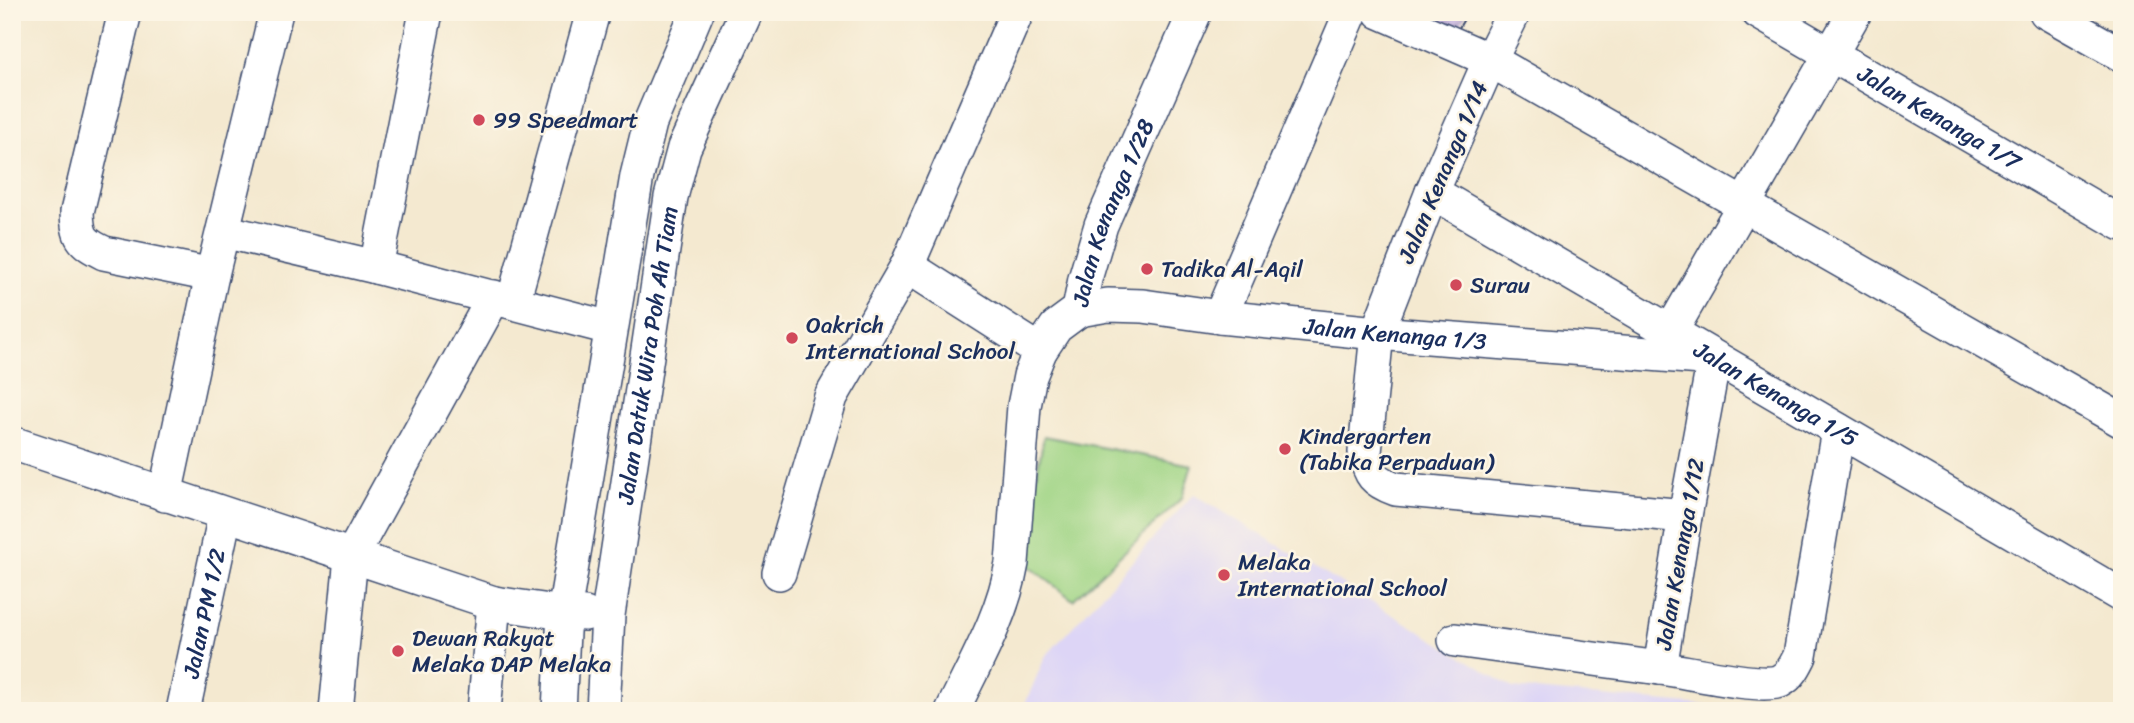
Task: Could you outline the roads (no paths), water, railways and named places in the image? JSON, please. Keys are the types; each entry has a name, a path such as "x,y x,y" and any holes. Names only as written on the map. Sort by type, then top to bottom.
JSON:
{"street":[{"path":"125,12 77,212 77,230 87,245 104,253 212,275"},
{"path":"166,495 212,275 276,12"},
{"path":"376,267 426,12"},
{"path":"335,711 351,557 503,299 593,12"},
{"name":"Jalan Datuk Wira Poh Ah Tiam","path":"559,711 564,613 610,328 642,152 655,110 697,12"},
{"name":"Jalan Datuk Wira Poh Ah Tiam","path":"603,711 608,615 671,197 684,148 746,12"},
{"path":"779,573 831,397 907,266 1017,12"},
{"name":"Jalan Kenanga 1/28","path":"952,711 998,614 1007,588 1012,563 1024,406 1030,376 1040,351 1056,327 1079,310 1101,225 1195,12"},
{"path":"1220,317 1350,12"},
{"path":"1380,12 1490,60 2122,421"},
{"name":"Jalan Kenanga 1/14","path":"1514,12 1432,192 1377,333 1366,452 1368,470 1380,483 1396,489 1685,516"},
{"name":"Jalan Kenanga 1/7","path":"1758,12 2122,224"},
{"path":"1670,333 1855,12"},
{"path":"2046,12 2122,55"},
{"name":"Jalan Kenanga 1/5","path":"1432,192 2122,596"},
{"path":"223,231 376,267 610,328"},
{"path":"907,266 1040,351"},
{"name":"Jalan Kenanga 1/3","path":"1079,310 1108,305 1143,306 1220,317 1377,333 1714,359"},
{"name":"Jalan Kenanga 1/12","path":"1455,640 1660,668 1714,359"},
{"path":"1660,668 1761,683 1779,681 1793,671 1800,656 1838,430"},
{"path":"12,443 494,603 564,613 608,615"},
{"name":"Jalan PM 1/2","path":"183,711 225,515"},
{"path":"484,711 494,603"}],"place":[{"name":"99 Speedmart","path":"479,120"},
{"name":"Tadika Al-Aqil","path":"1147,269"},
{"name":"Surau","path":"1456,285"},
{"name":"Oakrich International School","path":"792,338"},
{"name":"Kindergarten (Tabika Perpaduan)","path":"1285,449"},
{"name":"Melaka International School","path":"1224,575"},
{"name":"Dewan Rakyat Melaka DAP Melaka","path":"398,651"}]}
